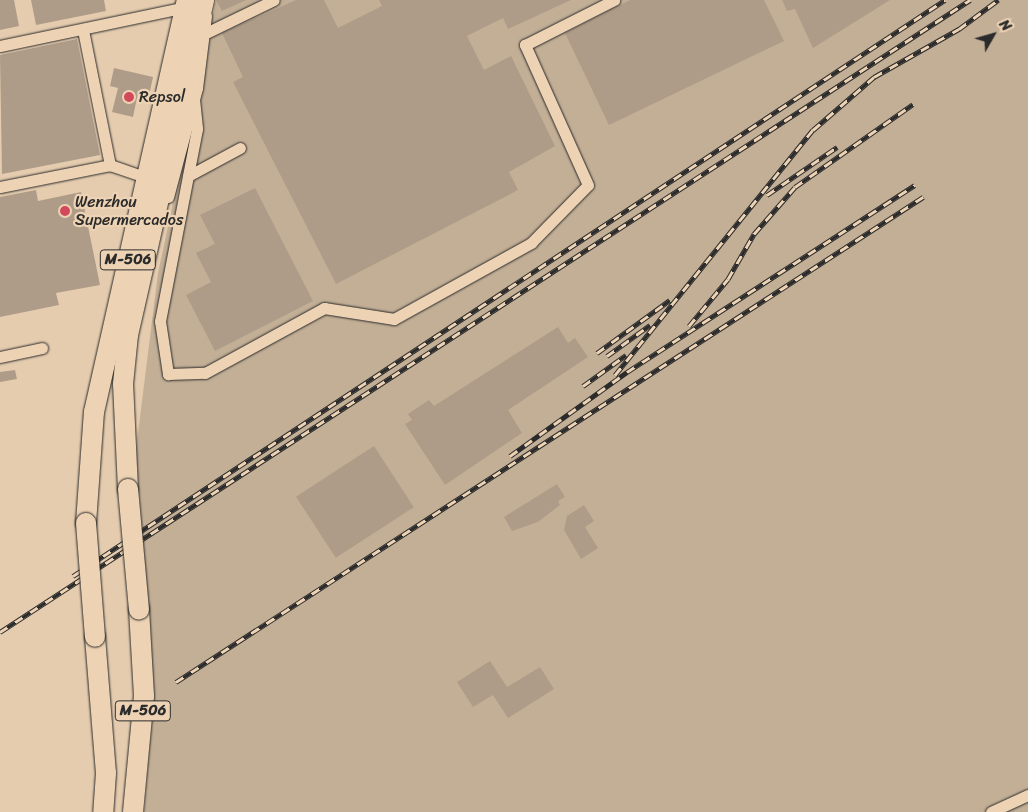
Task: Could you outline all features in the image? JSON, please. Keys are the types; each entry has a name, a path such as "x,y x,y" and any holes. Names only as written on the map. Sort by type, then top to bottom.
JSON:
{"highway":[{"name":"M-506","path":"134,812 144,696 139,609 128,489 123,384 143,262 205,0"},
{"name":"M-506","path":"102,812 106,773 86,523 94,412 182,5"}],"street":[{"path":"143,262 174,180 194,99 208,32 205,0"},
{"path":"208,32 274,0"},
{"path":"194,99 196,129 160,321 168,374 205,373 324,308 394,319 531,243 588,185 525,45 614,0"},
{"path":"0,46 84,30 182,5"},
{"path":"84,30 110,165"},
{"path":"188,176 240,148"},
{"path":"0,187 110,165 136,174"},
{"path":"0,357 42,348"},
{"path":"991,812 1028,795"}],"shaded area":[{"path":"216,0 1028,0 1028,812 144,812 154,695 136,449 158,273"}],"building":[{"path":"0,0 14,0 19,26 0,30"},
{"path":"31,0 104,0 106,11 36,25"},
{"path":"216,0 246,0 222,11"},
{"path":"296,0 324,0 338,28 382,6 379,0 571,0 508,29 503,18 467,36 484,70 511,56 555,146 509,172 518,190 336,284 233,82 243,77 222,33"},
{"path":"630,0 764,0 784,41 609,125 565,33"},
{"path":"782,0 890,0 813,48 795,9 787,11"},
{"path":"77,39 100,155 2,174 0,55"},
{"path":"114,68 153,77 149,96 138,93 133,117 112,112 118,88 110,86"},
{"path":"255,188 313,301 215,351 186,295 211,282 196,253 215,244 200,215"},
{"path":"36,190 38,201 81,192 100,285 56,293 59,305 0,317 0,197"},
{"path":"558,327 568,343 575,338 588,357 508,410 522,433 445,485 405,424 412,420 408,414 429,400 434,406"},
{"path":"15,370 17,379 0,382 0,372"},
{"path":"374,446 414,507 336,558 296,497"},
{"path":"557,484 565,497 558,501 560,505 538,522 512,531 504,517"},
{"path":"584,505 594,521 585,527 598,548 581,559 564,530 567,516"},
{"path":"490,661 507,687 540,667 554,689 508,718 493,695 473,707 457,682"}],"railway":[{"path":"73,576 945,0"},
{"path":"0,632 970,0"},
{"path":"615,375 813,130 874,77 959,29 998,0"},
{"path":"689,326 728,279 754,234 795,187 913,104"},
{"path":"767,195 837,147"},
{"path":"510,456 627,372 915,185"},
{"path":"176,682 923,197"},
{"path":"597,353 670,300"},
{"path":"607,356 650,325"},
{"path":"583,386 626,355"}],"place":[{"name":"Repsol","path":"129,97"},
{"name":"Wenzhou Supermercados","path":"65,211"}]}
